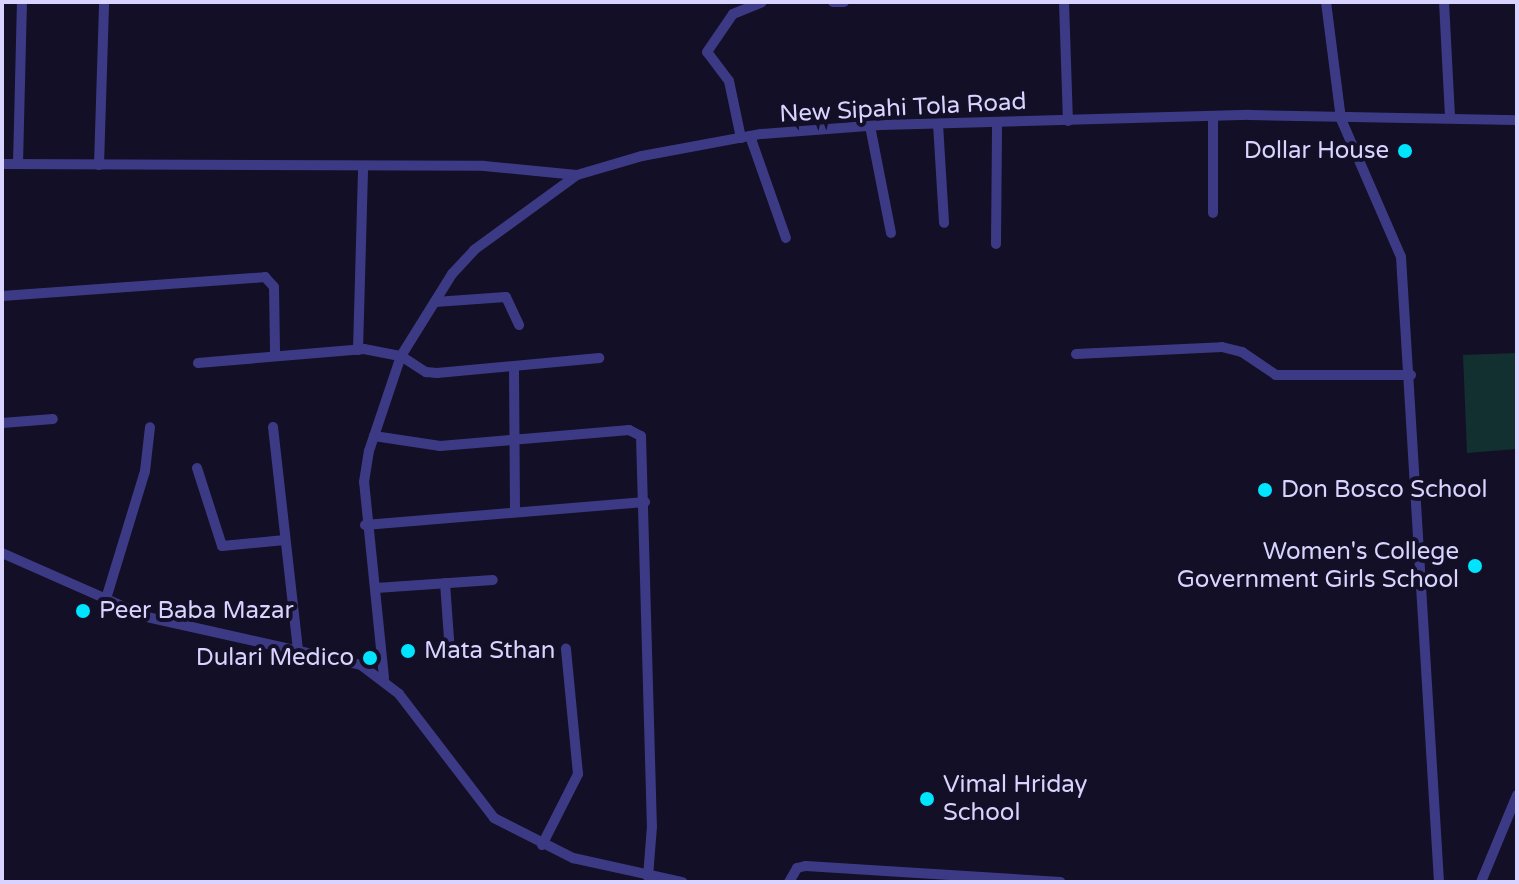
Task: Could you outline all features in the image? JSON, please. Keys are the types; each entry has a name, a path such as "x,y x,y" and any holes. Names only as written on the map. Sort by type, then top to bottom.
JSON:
{"street":[{"path":"18,164 22,2"},
{"path":"99,165 104,2"},
{"path":"762,2 733,14 707,52 729,81 746,137 786,238"},
{"path":"833,2 844,2"},
{"path":"1064,2 1068,121"},
{"path":"1326,2 1341,119 1401,257 1411,375 1419,602 1439,882"},
{"path":"1444,2 1450,116"},
{"name":"New Sipahi Tola Road","path":"384,678 376,588 365,525 364,482 374,436 401,356 435,302 474,250 577,175 642,156 746,137 870,126 1213,117 1341,119 1450,116 1517,120"},
{"path":"1213,117 1213,213"},
{"path":"938,124 944,223"},
{"path":"996,244 997,124"},
{"path":"870,126 891,233"},
{"path":"2,164 363,168 484,166 577,175"},
{"path":"358,350 363,168"},
{"path":"2,296 265,277 274,287 275,353"},
{"path":"435,302 506,297 519,325"},
{"path":"1076,354 1222,347 1242,352 1276,375 1411,375"},
{"path":"198,363 275,353 358,350 401,356 426,372 514,368 599,358"},
{"path":"514,368 515,512"},
{"path":"2,423 53,419"},
{"path":"105,602 145,471 150,427"},
{"path":"273,427 298,650"},
{"path":"374,436 440,446 636,431 643,444 645,502 652,826 648,877"},
{"path":"197,468 222,546 285,540"},
{"path":"365,525 645,502"},
{"path":"2,553 105,602 147,617 361,665 384,678 477,801 494,818 542,845 603,868 682,882"},
{"path":"376,588 493,580"},
{"path":"445,583 450,653"},
{"path":"542,845 578,774 566,649"},
{"path":"1481,882 1517,795"},
{"path":"789,882 797,868 806,866 960,880 1060,882"}],"green space":[{"path":"1517,353 1517,449 1467,453 1463,355"}],"place":[{"name":"Dollar House","path":"1405,151"},
{"name":"Don Bosco School","path":"1265,490"},
{"name":"Women's College Government Girls School","path":"1475,566"},
{"name":"Peer Baba Mazar","path":"83,611"},
{"name":"Mata Sthan","path":"408,651"},
{"name":"Dulari Medico","path":"370,658"},
{"name":"Vimal Hriday School","path":"927,799"}]}
